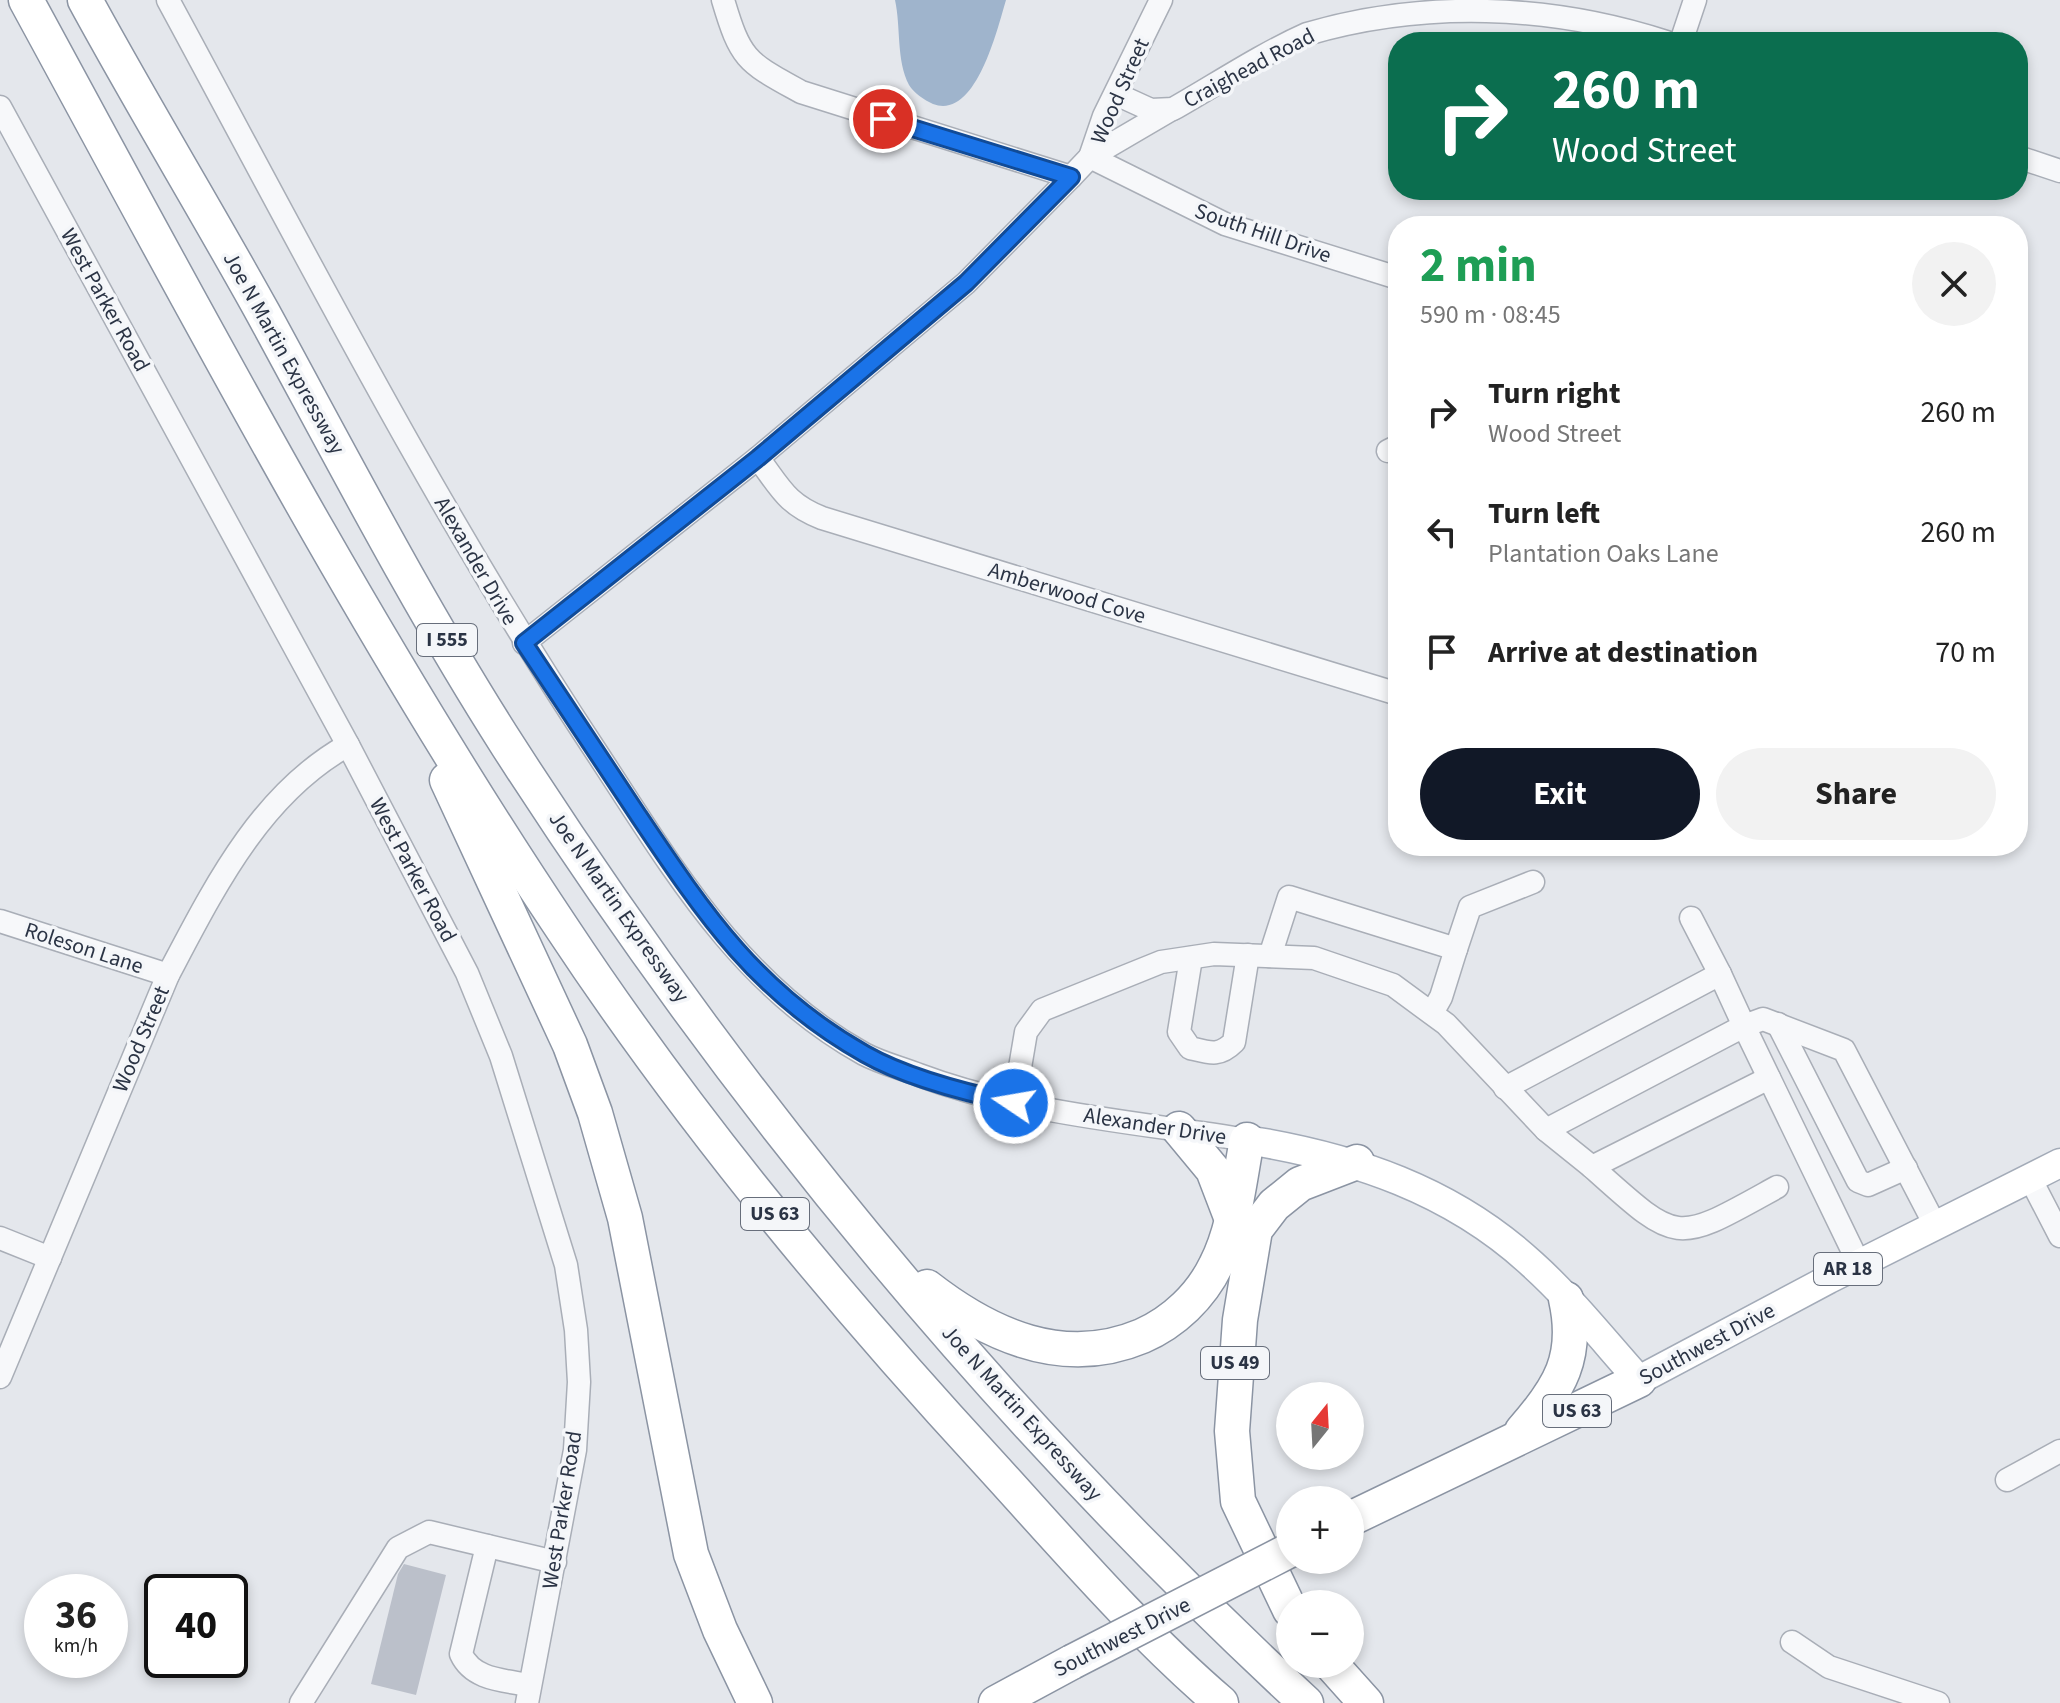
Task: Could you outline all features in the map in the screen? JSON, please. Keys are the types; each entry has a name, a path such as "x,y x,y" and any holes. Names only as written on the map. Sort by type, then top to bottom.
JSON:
{"highway":[{"name":"I 555","path":"26,0 297,496 397,670"},
{"name":"Joe N Martin Expressway","path":"85,0 375,518 506,743 733,1071 868,1242 1152,1558 1306,1703"},
{"path":"397,670 570,1045 595,1113 625,1218 691,1554 720,1630 755,1703"},
{"name":"US 63","path":"397,670 563,931 656,1061 753,1187 925,1394 1100,1586 1221,1703"},
{"path":"1179,1129 1213,1170 1243,1224"},
{"name":"US 49","path":"1257,1142 1243,1224 1234,1368 1233,1463 1238,1501 1280,1590"},
{"path":"868,1242 947,1302 992,1329 1038,1346 1078,1351 1128,1342 1173,1319 1203,1289 1243,1224 1274,1205 1290,1190 1357,1162"},
{"path":"1514,1441 1552,1394 1565,1368 1572,1327 1566,1299"},
{"name":"Southwest Drive","path":"1364,1512 1639,1380"},
{"name":"Southwest Drive","path":"996,1703 1276,1557"},
{"path":"1344,1678 1366,1703"}],"main road":[{"name":"Alexander Drive","path":"1257,1142 1357,1162 1435,1195 1531,1263 1639,1380"},
{"name":"Southwest Drive","path":"1639,1380 2060,1163"}],"street":[{"name":"Alexander Drive","path":"168,0 428,479 524,643 726,942 769,986 813,1021 867,1055 969,1094 1257,1142"},
{"path":"723,0 739,49 773,79 816,97 1071,177"},
{"name":"Wood Street","path":"524,643 758,458 966,283 1090,157 1161,0"},
{"path":"1684,32 1695,0"},
{"name":"Craighead Road","path":"1116,94 1151,110 1173,109 1310,33 1348,20 1412,5 1494,4 1584,19 1630,32"},
{"name":"West Parker Road","path":"0,107 348,745 467,973 501,1056 566,1265 576,1330 579,1382 575,1450 528,1694"},
{"path":"1090,157 1173,109"},
{"name":"South Hill Drive","path":"1090,157 1225,224 1388,275"},
{"path":"2028,160 2060,171"},
{"name":"Amberwood Cove","path":"758,458 783,495 800,509 822,518 1388,691"},
{"name":"Wood Street","path":"0,1377 168,975 225,872 265,815 307,770 348,745"},
{"path":"1432,1013 1441,997 1470,907 1533,882"},
{"path":"1190,965 1179,1032 1190,1048 1215,1054 1224,1052 1234,1042 1254,961 1289,897 1456,949"},
{"path":"1691,918 1859,1264"},
{"name":"Roleson Lane","path":"0,921 168,975"},
{"path":"1014,1103 1026,1032 1042,1010 1161,962 1190,965 1314,958 1393,985 1432,1013 1546,1130 1656,1223 1683,1231 1705,1227 1777,1187"},
{"path":"1505,1088 1720,974"},
{"path":"1546,1130 1744,1026 1763,1019 1844,1050 1935,1225"},
{"path":"1778,1024 1858,1181 1868,1185 1906,1168"},
{"path":"1592,1167 1769,1078"},
{"path":"2030,1178 2060,1236"},
{"path":"0,1238 50,1258"},
{"path":"2007,1480 2060,1451"},
{"path":"301,1703 398,1548 429,1532 555,1562"},
{"path":"487,1546 461,1654 467,1667 528,1694"},
{"path":"1792,1642 1829,1667 1938,1703"}],"water":[{"path":"895,0 1006,0 982,69 961,99 948,105 933,104 909,85 900,54"}],"building":[{"path":"404,1564 446,1575 416,1695 371,1684 398,1574"}],"route":[{"path":"883,119 1071,177 966,283 758,458 524,643 684,884 726,942 769,986 813,1021 867,1055 969,1094 1014,1103"}]}
